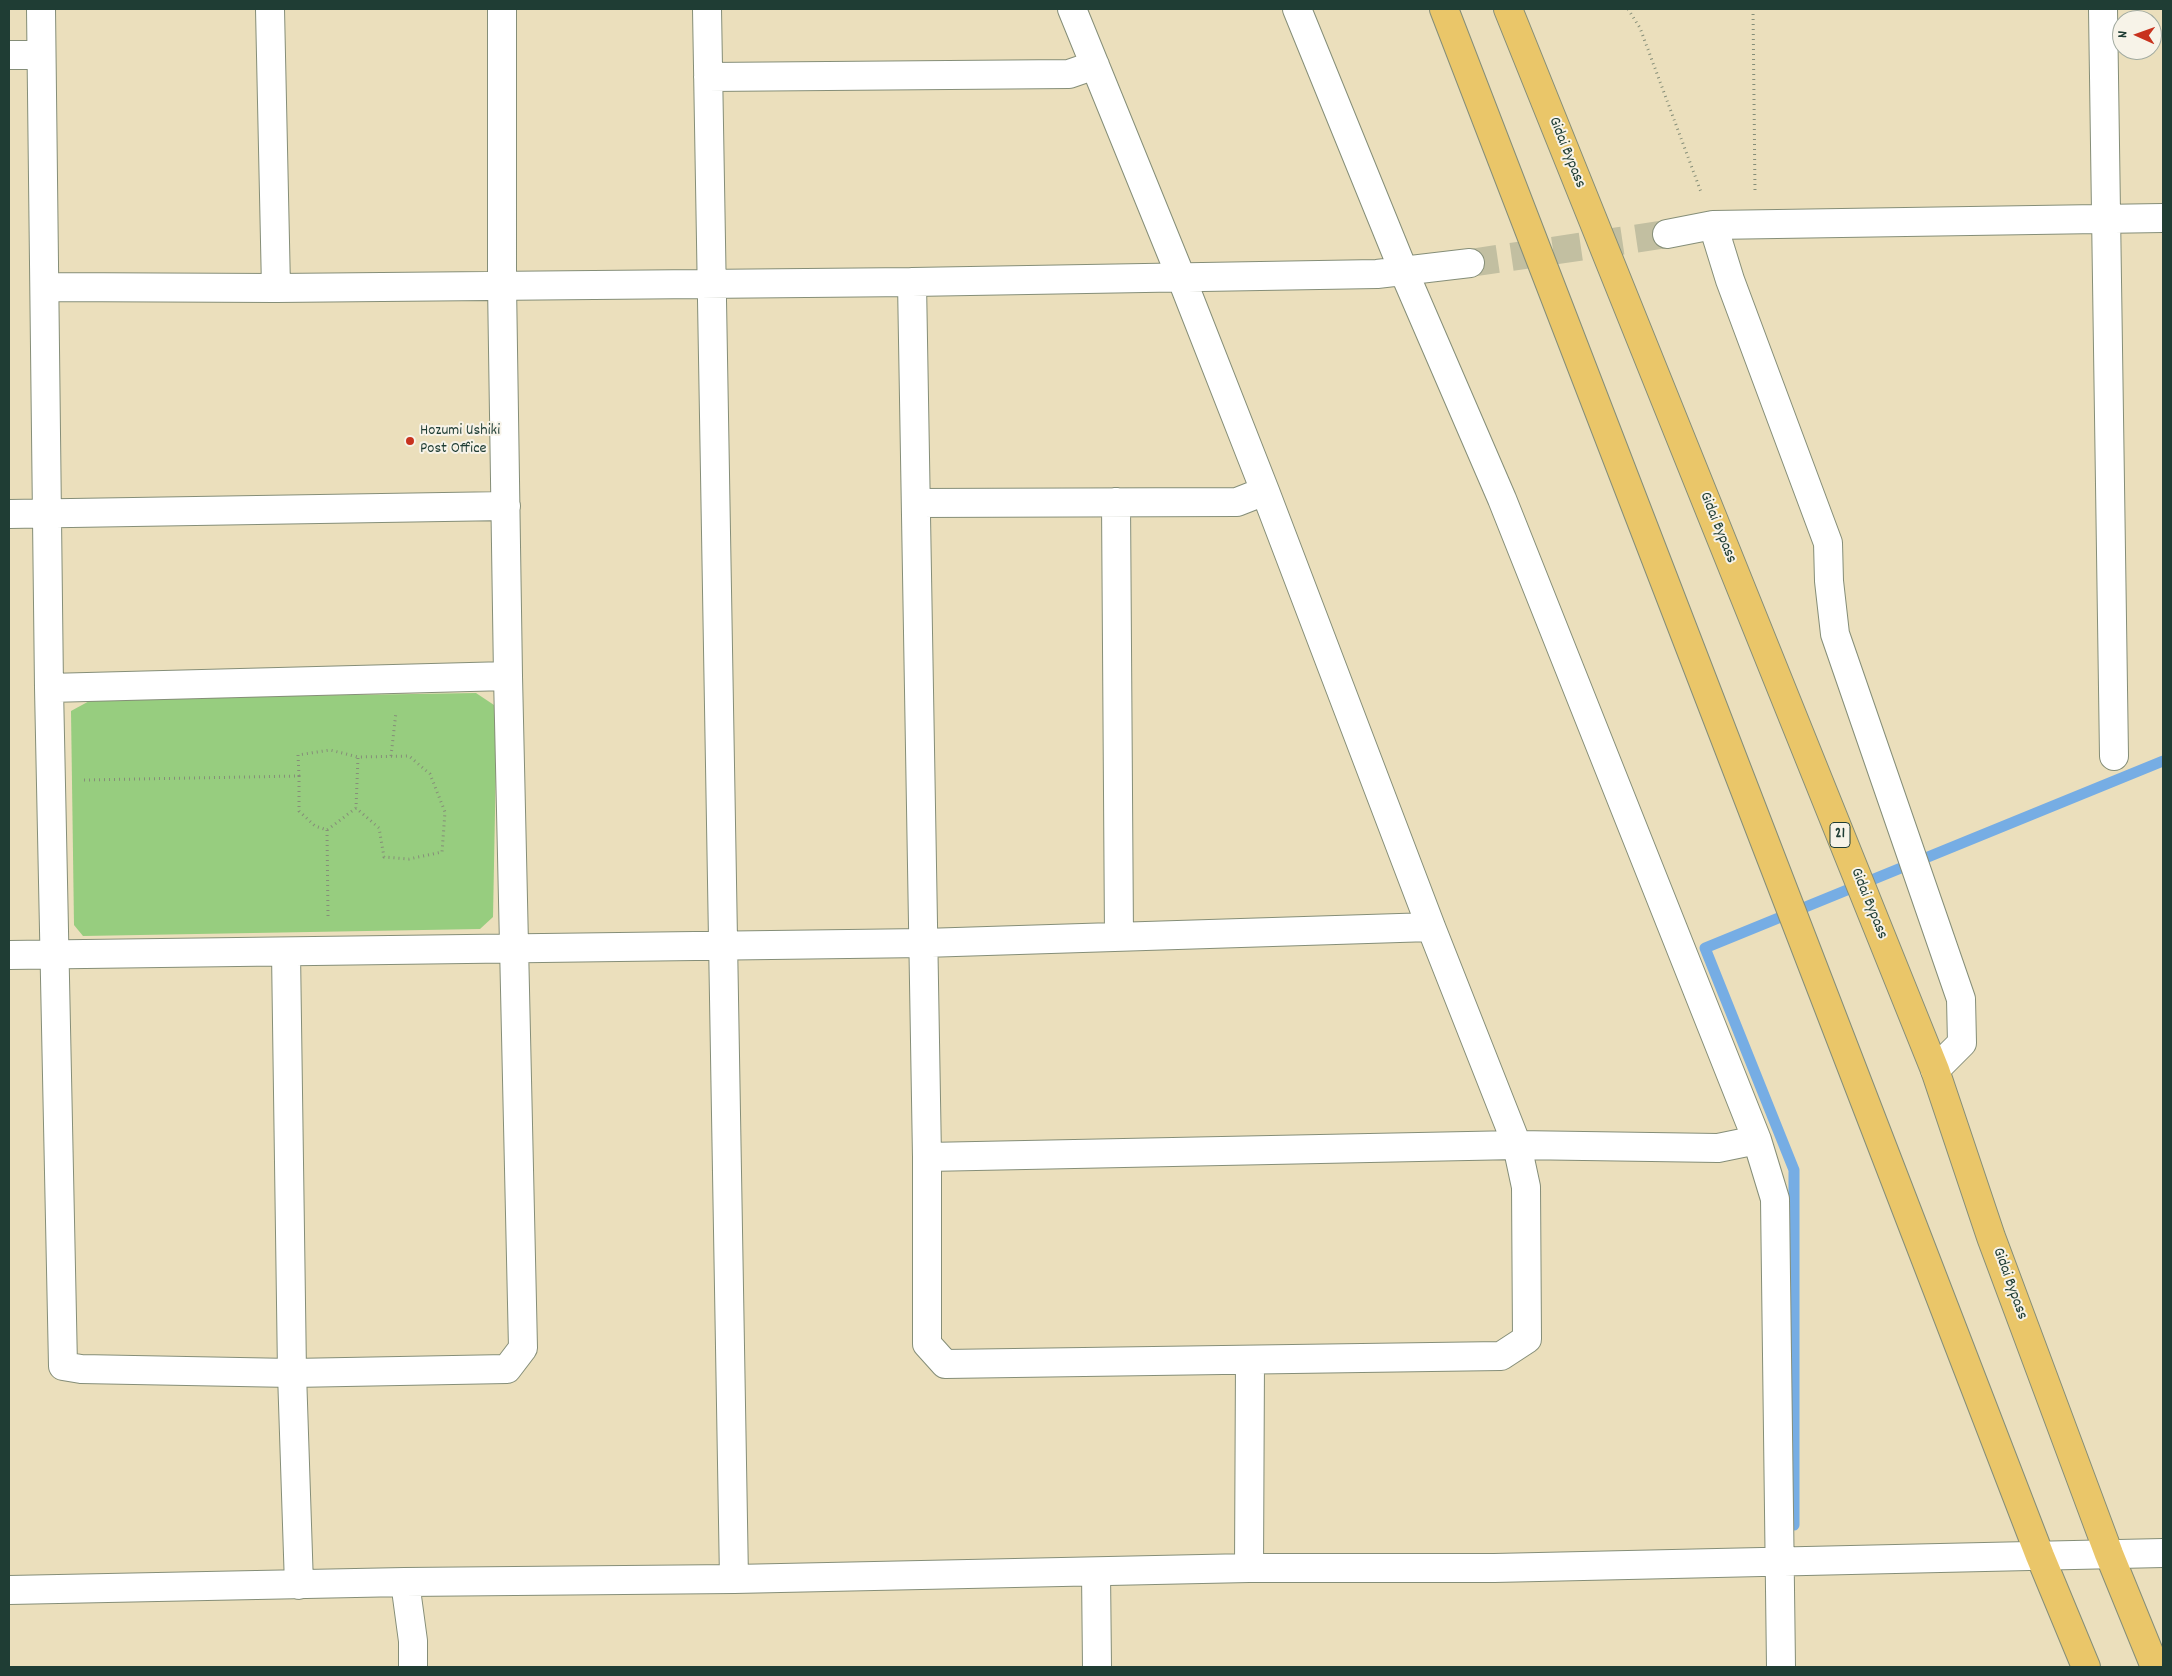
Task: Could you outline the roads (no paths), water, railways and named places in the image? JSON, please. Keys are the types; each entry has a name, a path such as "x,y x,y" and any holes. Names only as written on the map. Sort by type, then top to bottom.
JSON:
{"highway":[{"path":"1444,9 2040,1556 2086,1667"},
{"name":"Gidai Bypass","path":"1508,9 1935,1070 1991,1237 2110,1554 2155,1667"}],"street":[{"path":"41,9 49,688 56,954 63,1366 81,1369 292,1373 506,1368 523,1348 508,676 502,284 502,9"},
{"path":"270,9 276,288"},
{"path":"707,9 734,1579"},
{"path":"912,282 924,943 927,1344 945,1364 1501,1356 1527,1338 1526,1187 1516,1146 1182,277 1072,9"},
{"path":"1297,9 1404,272 1502,499 1757,1140 1775,1199 1781,1667"},
{"path":"2103,9 2114,756"},
{"path":"9,55 41,55"},
{"path":"708,78 1069,74 1095,65"},
{"path":"1667,234 1713,225 2163,218"},
{"path":"1713,225 1730,280 1828,543 1829,581 1835,634 1961,999 1962,1043 1935,1070"},
{"path":"45,287 276,288 502,284 912,282 1404,272 1470,263"},
{"path":"916,503 1237,502 1265,491"},
{"path":"1116,502 1119,937"},
{"path":"9,514 506,506"},
{"path":"49,688 508,676"},
{"path":"9,955 924,943 1431,927"},
{"path":"286,952 292,1373 299,1585"},
{"path":"927,1157 1516,1146 1718,1148 1757,1140"},
{"path":"1249,1568 1250,1360"},
{"path":"9,1590 405,1582 734,1579 1249,1568 1494,1568 2163,1553"},
{"path":"1096,1572 1097,1667"},
{"path":"405,1582 413,1641 413,1667"}],"waterway":[{"path":"1794,1525 1794,1170 1705,948 2163,761"}],"tunnel":[{"path":"1470,263 1667,234"}],"place":[{"name":"Hozumi Ushiki Post Office","path":"410,441"}]}
